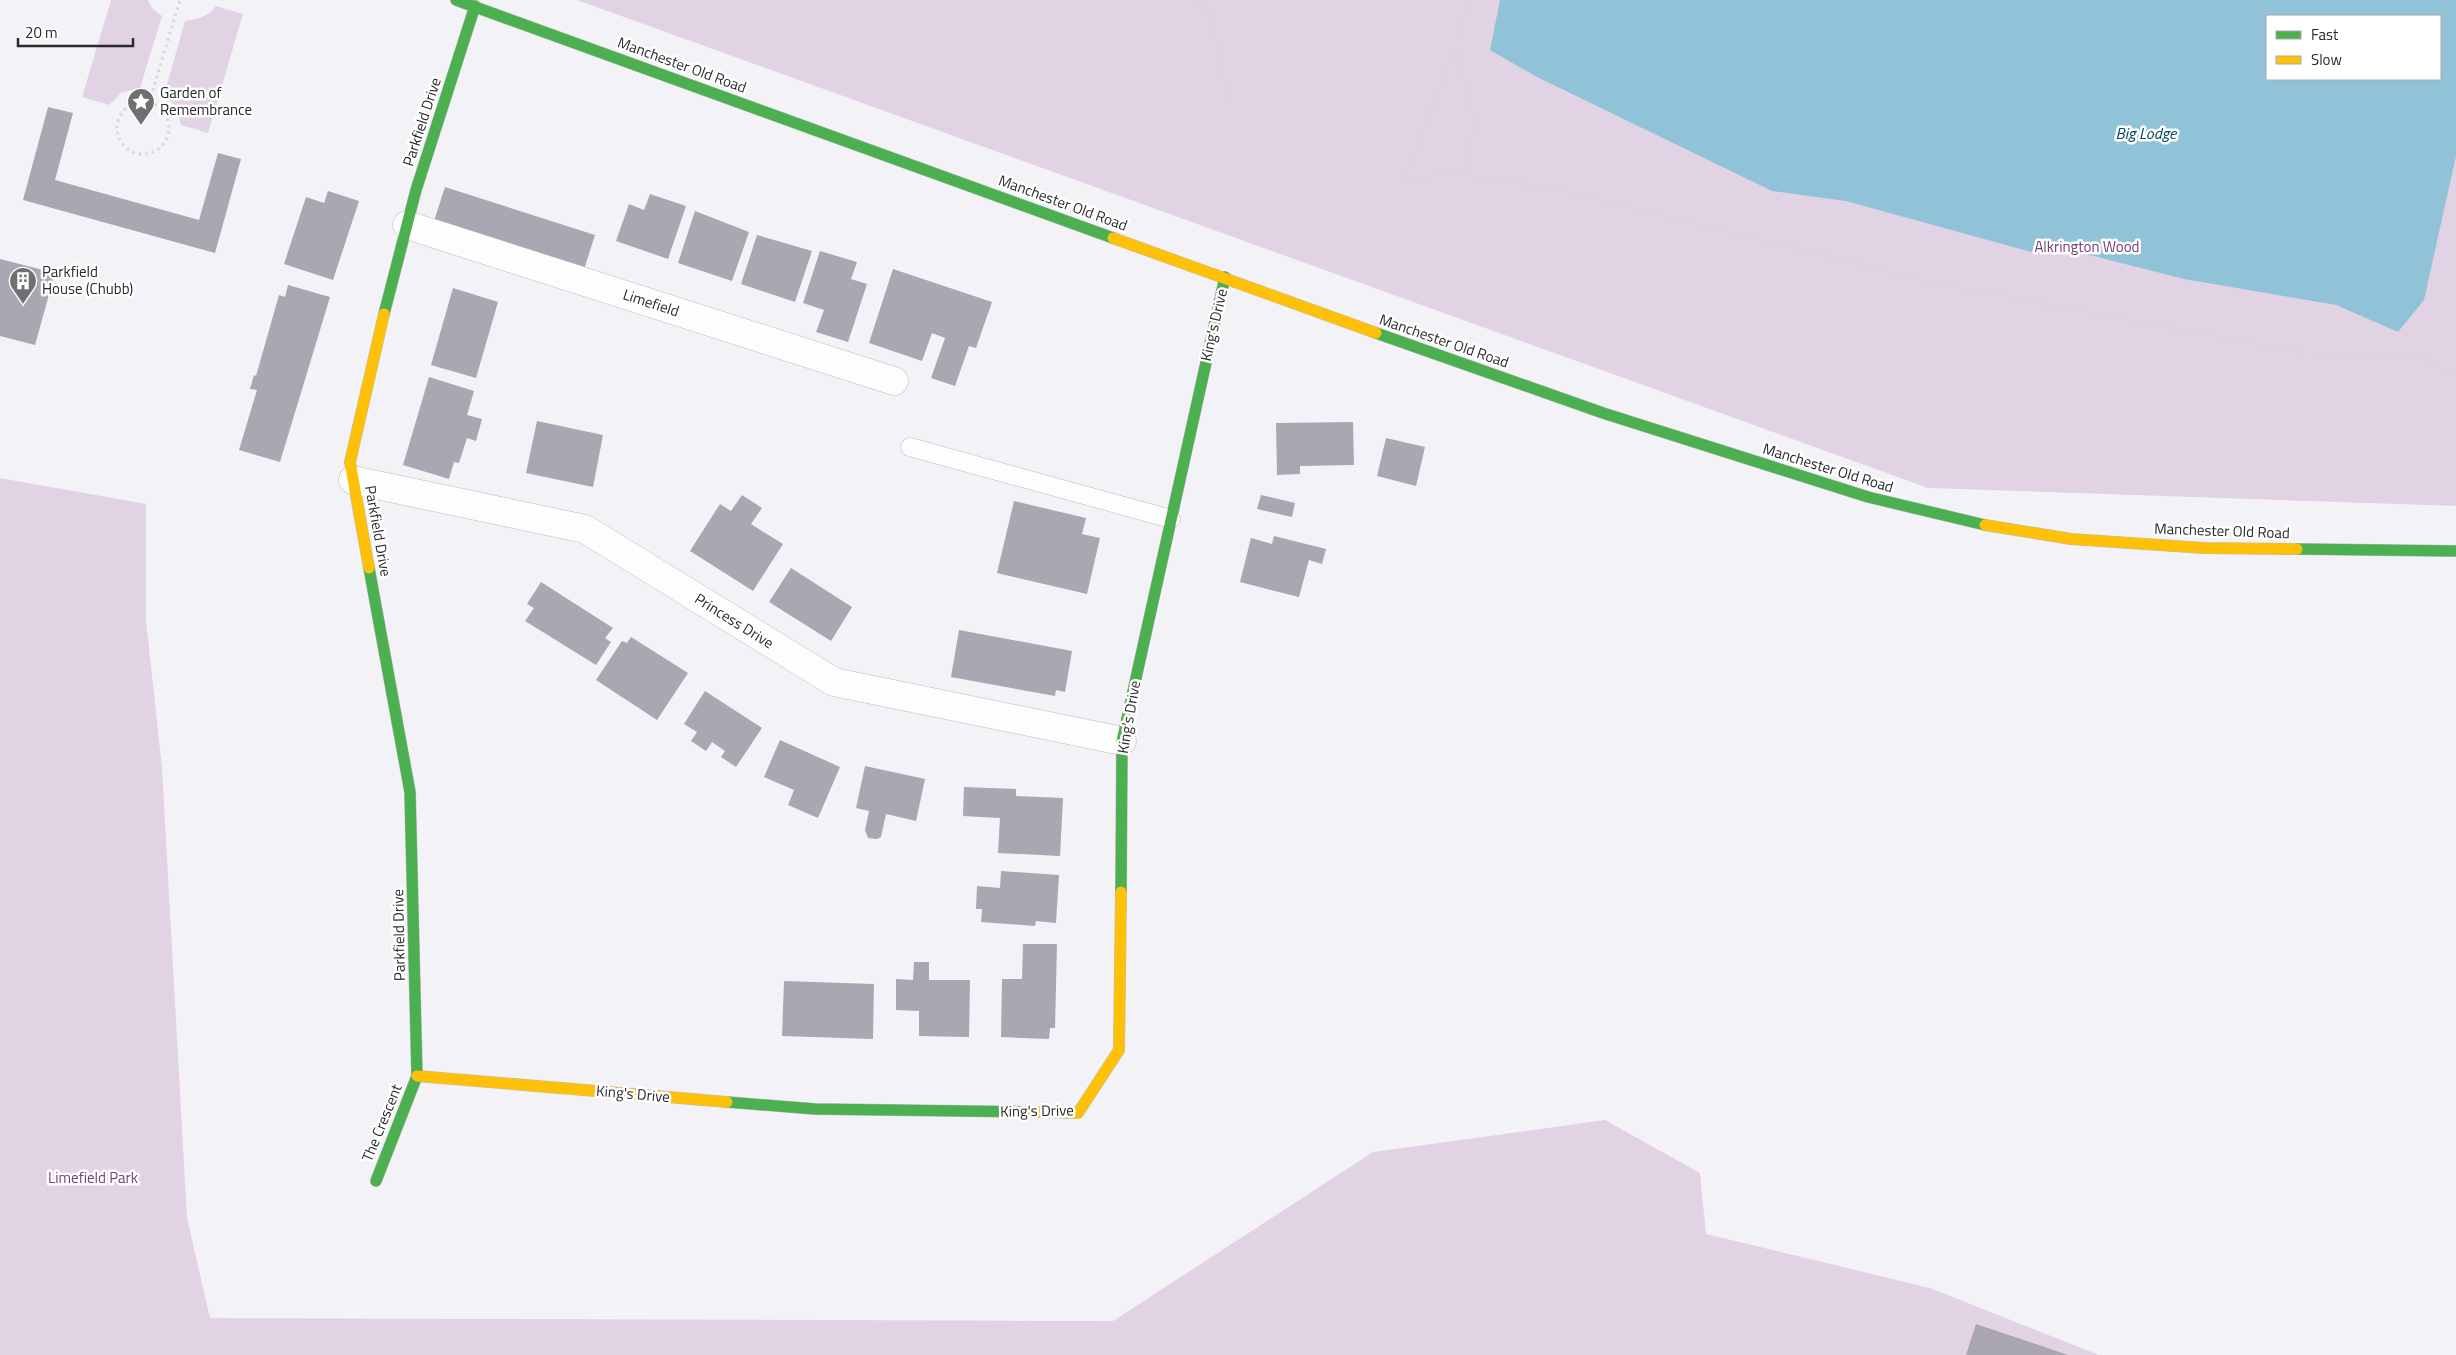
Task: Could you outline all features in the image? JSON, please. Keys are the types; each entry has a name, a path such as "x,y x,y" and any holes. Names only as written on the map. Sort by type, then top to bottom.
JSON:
{"street":[{"name":"Manchester Old Road","path":"456,0 1603,413 1868,497 1980,524 2071,539 2204,548 2456,550"},
{"name":"Parkfield Drive","path":"417,1076 410,792 350,462 372,358 407,225 475,6"},
{"name":"Limefield","path":"407,225 894,381"},
{"name":"King's Drive","path":"417,1076 815,1109 1078,1114 1119,1050 1122,742 1225,277"},
{"name":"Princess Drive","path":"353,480 584,529 834,682 1122,742"},
{"name":"The Crescent","path":"376,1181 417,1076"}],"lane":[{"path":"910,447 1171,519"}],"path":[{"path":"149,103 180,0"},
{"path":"1197,0 1211,14 1228,102"},
{"path":"1469,0 1455,49 1405,178 1462,174 1565,191 1930,282 2290,350 2419,354 2455,376 2456,366"},
{"path":"1455,49 1476,122 1462,174"},
{"path":"149,103 163,111 169,126 168,134 160,148 153,152 136,153 128,150 121,143 117,135 117,125 124,109 132,104 149,103"}],"green space":[{"path":"111,0 148,0 152,8 162,16 140,88 121,93 109,105 82,97"},
{"name":"Alkrington Wood","path":"577,0 2456,0 2456,506 1928,488"},
{"path":"216,6 243,14 208,133 181,125 177,108 164,95 185,21 202,17"},
{"name":"Limefield Park","path":"0,478 146,504 146,620 162,768 187,1218 210,1318 1113,1321 1373,1152 1605,1120 1700,1173 1706,1234 1930,1288 2099,1355 0,1355"}],"water":[{"name":"Big Lodge","path":"1500,0 2456,0 2456,156 2424,300 2398,332 2336,305 2184,279 2074,251 2035,253 1846,201 1772,191 1537,77 1490,50"}],"building":[{"path":"48,107 73,113 55,180 199,220 218,153 241,159 215,253 23,200"},
{"path":"445,187 595,235 581,279 431,230"},
{"path":"328,191 359,201 333,280 284,264 306,197 324,203"},
{"path":"650,194 686,206 668,259 616,241 629,204 644,210"},
{"path":"695,211 749,232 732,281 678,263"},
{"path":"757,235 812,251 795,302 741,284"},
{"path":"820,251 857,262 851,279 867,284 848,342 816,332 824,310 803,303"},
{"name":"Parkfield House (Chubb)","path":"0,259 55,273 35,345 0,336"},
{"path":"893,269 992,302 976,348 969,346 955,386 931,378 945,338 932,333 922,361 869,343"},
{"path":"288,285 330,297 280,462 239,450 257,390 250,389 254,375 256,376 279,295 285,297"},
{"path":"453,288 498,302 476,378 431,365"},
{"path":"429,377 474,391 467,415 482,419 476,441 467,438 459,463 454,462 449,479 403,465"},
{"path":"537,421 603,435 593,487 526,473"},
{"path":"1353,422 1354,465 1300,466 1300,474 1277,475 1276,423"},
{"path":"1386,438 1425,447 1416,486 1377,476"},
{"path":"742,495 762,508 751,524 783,544 753,591 690,551 720,504 731,511"},
{"path":"1261,495 1295,503 1292,517 1257,509"},
{"path":"1014,501 1086,518 1082,534 1100,538 1087,594 997,573"},
{"path":"1274,536 1326,549 1322,564 1309,560 1299,597 1240,582 1251,538 1272,544"},
{"path":"791,568 852,607 831,641 769,602"},
{"path":"541,582 613,628 605,638 611,642 596,665 525,621 534,608 527,604"},
{"path":"959,630 1072,651 1065,692 1056,690 1055,696 951,677"},
{"path":"631,637 688,673 657,720 596,680 622,641 627,643"},
{"path":"705,691 762,728 736,767 721,757 725,751 712,742 706,751 691,741 697,732 684,724"},
{"path":"780,740 840,767 818,818 788,805 794,790 764,777"},
{"path":"865,766 925,779 916,821 886,814 881,837 877,839 868,838 865,830 869,811 856,808"},
{"path":"964,787 1016,789 1016,796 1063,798 1060,856 998,853 1000,818 963,816"},
{"path":"1001,871 1059,875 1056,923 1036,921 1035,926 981,922 982,909 976,909 977,886 1000,888"},
{"path":"1023,944 1057,944 1055,1028 1050,1028 1049,1039 1001,1037 1002,979 1022,979"},
{"path":"914,962 929,962 929,980 970,980 969,1037 919,1036 919,1011 896,1010 896,979 913,980"},
{"path":"784,981 874,984 873,1039 782,1036"},
{"path":"1976,1324 2068,1355 1966,1355"}],"traffic: fast":[{"path":"456,0 1113,238"},
{"path":"384,314 416,190 475,6"},
{"path":"1121,892 1122,741 1225,277"},
{"path":"1376,333 1603,413 1868,497 1985,525"},
{"path":"2297,549 2456,551"},
{"path":"369,568 410,792 417,1076 376,1181"},
{"path":"727,1102 815,1109 1035,1112"}],"traffic: slow":[{"path":"1113,238 1376,333"},
{"path":"369,568 350,462 384,314"},
{"path":"1985,525 2071,539 2204,548 2297,549"},
{"path":"1035,1112 1078,1113 1119,1050 1121,892"},
{"path":"417,1076 727,1102"}],"place":[{"name":"Garden of Remembrance","path":"141,126"},
{"name":"Parkfield House (Chubb)","path":"23,305"}]}
